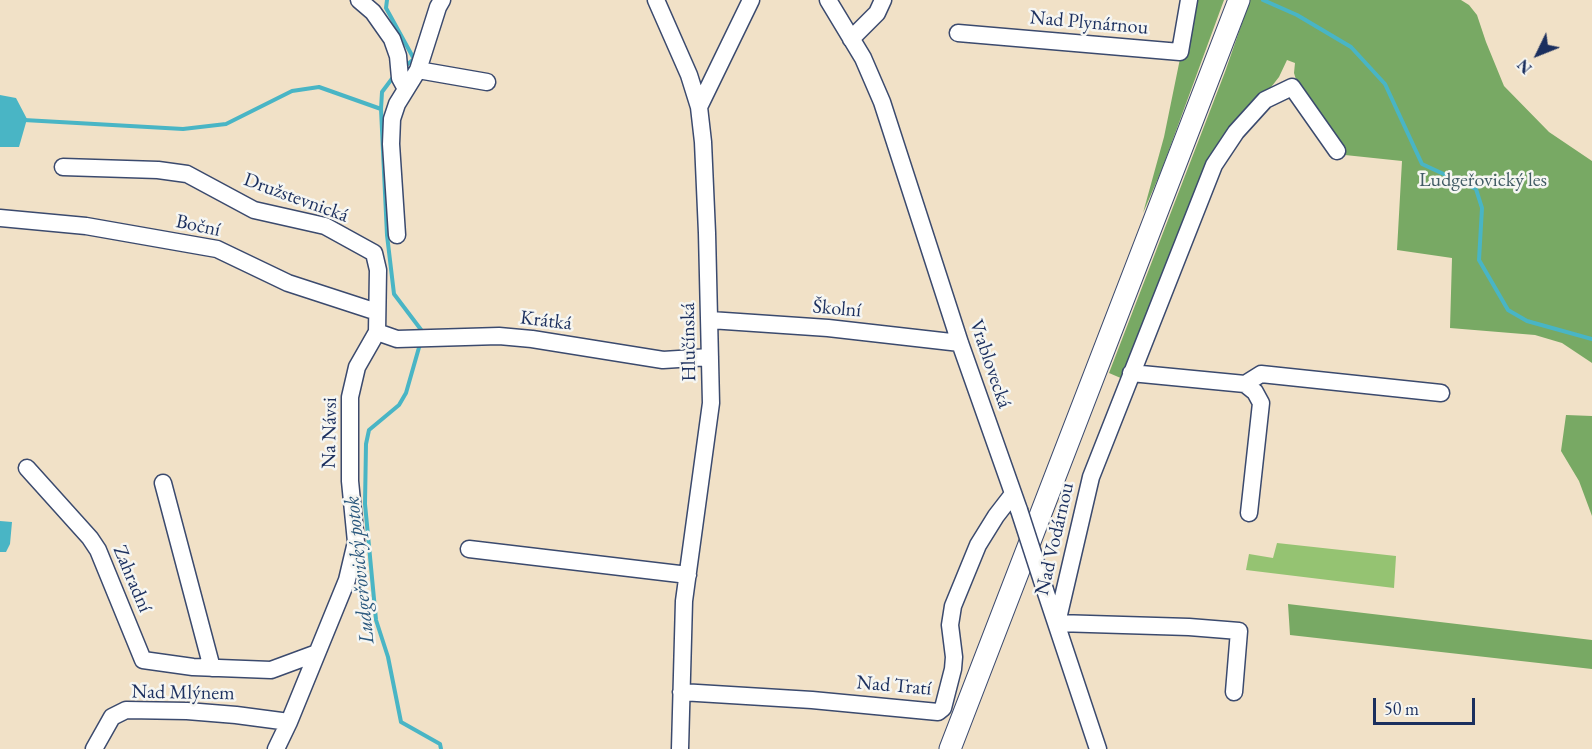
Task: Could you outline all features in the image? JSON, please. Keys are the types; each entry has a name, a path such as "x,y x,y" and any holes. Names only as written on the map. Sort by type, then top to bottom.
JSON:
{"main road":[{"path":"950,749 1238,1"}],"street":[{"path":"359,0 374,12 389,34 395,46 402,78 392,119 391,144 397,236"},
{"path":"418,70 442,0"},
{"name":"Hlučínská","path":"656,0 689,75 699,107 704,142 710,320 711,403 684,601 680,749"},
{"path":"699,107 751,0"},
{"name":"Vrablovecká","path":"828,0 863,58 882,102 960,343 1016,502 1098,749"},
{"path":"852,39 877,13 883,0"},
{"name":"Nad Plynárnou","path":"958,33 1180,52 1189,0"},
{"path":"402,78 418,70 487,82"},
{"name":"Nad Vodárnou","path":"1234,693 1239,631 1189,627 1057,623 1091,477 1214,165 1236,132 1265,100 1292,87 1337,151"},
{"name":"Družstevnická","path":"63,167 158,170 187,174 254,210 325,226 374,253"},
{"name":"Boční","path":"0,218 86,226 217,249 288,283 377,312"},
{"name":"Na Návsi","path":"276,749 347,580 356,542 350,481 350,397 357,367 377,332 378,270 374,253"},
{"name":"Školní","path":"710,320 828,328 960,343"},
{"name":"Krátká","path":"377,332 397,339 499,336 532,339 663,360 710,357"},
{"path":"1131,373 1245,384 1255,392 1261,403 1248,513"},
{"path":"1245,384 1261,374 1441,393"},
{"name":"Zahradní","path":"27,468 90,538 98,550 143,660 212,668 271,670 317,653"},
{"path":"163,483 212,668"},
{"name":"Nad Tratí","path":"681,692 812,700 938,712 943,708 953,669 954,657 950,626 953,606 978,545 996,516 1016,502"},
{"path":"469,549 688,575"},
{"name":"Nad Mlýnem","path":"94,749 112,717 126,710 187,711 289,722"}],"green space":[{"path":"1192,0 1224,0 1162,169 1143,213 1164,137"},
{"name":"Ludgeřovický les","path":"1250,0 1461,0 1469,5 1477,15 1504,86 1549,132 1592,161 1592,363 1562,343 1535,335 1450,328 1452,258 1397,250 1402,161 1345,155 1297,83 1294,73 1295,63 1287,60 1279,77 1268,91 1239,119 1123,379 1109,373 1225,72"},
{"path":"1566,415 1592,416 1592,516 1579,481 1561,451"},
{"path":"1277,543 1396,556 1394,588 1246,570 1249,554 1273,558"},
{"path":"1288,604 1592,640 1592,669 1290,635"}],"water":[{"path":"0,95 16,98 27,119 19,147 0,147"},
{"path":"0,521 12,522 10,544 6,552 0,552"}],"waterway":[{"name":"Ludgeřovický potok","path":"387,0 386,8 414,59 404,67"},
{"path":"1263,0 1297,15 1351,47 1385,84 1422,164 1476,189 1482,208 1479,260 1508,310 1527,321 1592,339"},
{"name":"Ludgeřovický potok","path":"394,76 382,92 381,109 387,235 394,294 422,331"},
{"path":"24,120 183,129 226,124 292,91 319,87 381,109"},
{"name":"Ludgeřovický potok","path":"420,344 406,393 399,405 369,430 366,444 365,504 376,620 388,657 401,722 440,744 441,749"}]}
